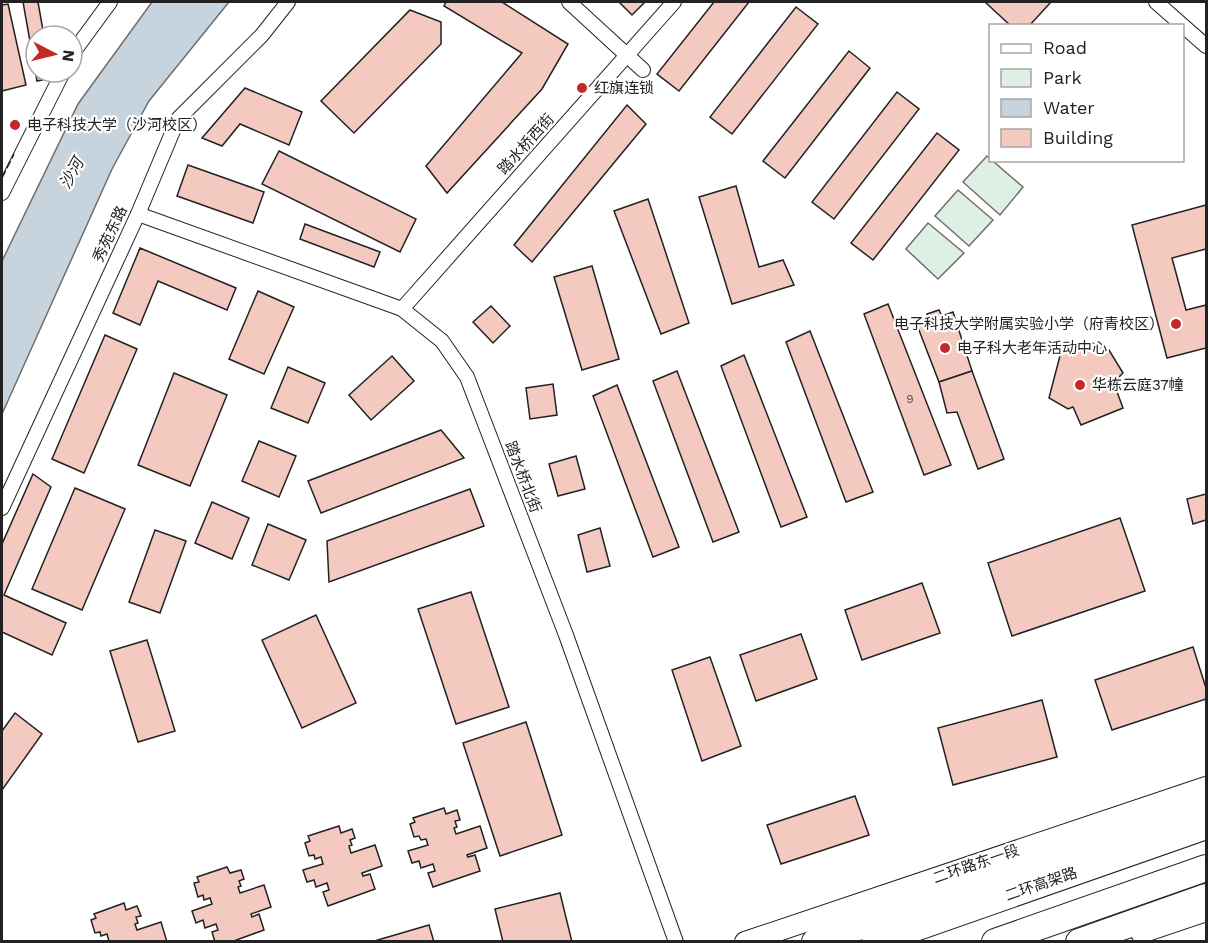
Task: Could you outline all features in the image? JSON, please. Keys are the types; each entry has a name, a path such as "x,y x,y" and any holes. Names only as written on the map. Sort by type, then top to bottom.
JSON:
{"highway":[{"path":"815,942 1206,805"},
{"name":"二环高架路","path":"875,942 1206,826"},
{"path":"995,942 1206,868"},
{"path":"1079,942 1206,897"}],"main road":[{"name":"二环路东一段","path":"745,942 1206,786"},
{"path":"1120,941 1206,911"}],"street":[{"path":"84,38 110,2"},
{"name":"秀苑东路","path":"2,508 138,214 178,119 262,35 288,2"},
{"path":"569,2 643,70"},
{"name":"踏水桥西街","path":"402,309 674,2"},
{"path":"1156,2 1181,24"},
{"path":"1184,27 1206,46"},
{"path":"2,193 57,84"},
{"name":"踏水桥北街","path":"138,214 402,309 442,340 467,377 566,635 676,942"}],"green space":[{"path":"987,156 989,162 994,162 1023,187 1000,215 963,182"},
{"path":"958,190 993,220 969,246 935,216"},
{"path":"928,223 964,253 938,279 906,249"}],"water":[{"name":"沙河","path":"152,2 229,2 149,101 112,169 2,414 2,261 78,104"}],"building":[{"path":"23,2 38,2 42,24 27,24"},
{"path":"446,2 502,2 568,44 542,89 447,193 426,166 522,53 444,6"},
{"path":"619,2 645,2 632,15"},
{"path":"714,2 749,2 679,91 657,74"},
{"path":"985,2 1051,2 1031,24 1009,24"},
{"path":"8,4 26,85 2,91 2,5"},
{"path":"796,7 818,24 732,134 710,117"},
{"path":"410,10 441,22 441,44 354,133 321,101"},
{"path":"849,51 870,68 785,178 763,161"},
{"path":"245,88 302,112 289,145 240,124 222,146 202,138"},
{"path":"897,92 919,109 834,219 812,202"},
{"path":"627,105 646,124 532,262 514,245"},
{"path":"937,133 959,150 873,260 851,243"},
{"path":"279,151 416,219 400,252 262,184"},
{"path":"188,165 264,192 253,223 177,196"},
{"path":"736,186 759,267 783,260 794,285 732,304 699,197"},
{"path":"648,199 689,323 661,334 614,211"},
{"path":"1206,205 1206,249 1172,258 1186,310 1206,305 1206,348 1167,358 1132,225"},
{"path":"305,224 380,252 374,267 300,239"},
{"path":"140,248 236,288 227,310 158,281 140,325 113,313"},
{"path":"592,266 619,359 582,370 554,277"},
{"path":"258,291 294,307 264,374 229,359"},
{"path":"888,304 951,465 924,475 864,314"},
{"path":"491,306 510,326 493,343 473,322"},
{"name":"电子科大老年活动中心","path":"939,310 942,316 953,312 972,371 939,382 917,325 929,321 927,314"},
{"path":"810,331 873,492 846,502 786,342"},
{"path":"105,335 137,349 84,473 52,459"},
{"name":"华栋云庭37幢","path":"1090,342 1109,350 1123,373 1115,381 1109,378 1106,389 1116,389 1123,408 1081,425 1073,407 1068,409 1049,398 1062,348 1082,350"},
{"path":"744,355 807,517 781,527 721,366"},
{"path":"392,356 414,381 371,420 349,395"},
{"path":"288,367 325,383 308,423 271,408"},
{"path":"677,371 739,532 713,542 653,381"},
{"path":"972,371 1004,459 978,469 957,412 947,413 939,382"},
{"path":"174,373 227,395 190,486 138,465"},
{"path":"553,384 557,415 530,419 526,388"},
{"path":"617,385 679,547 653,557 593,396"},
{"path":"441,430 464,458 321,513 308,481"},
{"path":"259,441 296,456 279,497 242,481"},
{"path":"576,456 585,489 558,496 549,464"},
{"path":"33,474 51,487 4,595 66,623 52,655 2,632 2,544"},
{"path":"75,488 125,509 82,610 32,589"},
{"path":"470,489 484,526 329,582 327,541"},
{"path":"1206,494 1206,520 1193,524 1187,499"},
{"path":"212,502 249,518 232,559 195,543"},
{"path":"1120,518 1145,591 1012,636 988,563"},
{"path":"268,524 306,540 289,580 252,565"},
{"path":"600,528 610,566 587,572 578,535"},
{"path":"155,530 186,541 160,613 129,602"},
{"path":"922,583 940,633 862,660 845,610"},
{"path":"471,592 509,707 456,724 418,609"},
{"path":"316,615 356,703 302,728 262,640"},
{"path":"801,634 817,679 756,701 740,655"},
{"path":"147,640 175,731 138,742 110,651"},
{"path":"1193,647 1206,688 1206,699 1112,730 1095,680"},
{"path":"710,657 741,746 702,761 672,670"},
{"path":"1042,700 1057,757 953,785 938,728"},
{"path":"15,713 42,734 2,790 2,731"},
{"path":"526,722 562,835 500,856 463,743"},
{"path":"855,796 869,835 781,864 767,825"},
{"path":"444,808 446,814 457,810 460,820 455,821 456,834 480,826 487,848 467,855 468,857 475,855 480,871 433,887 428,873 435,871 433,864 421,868 419,861 412,863 408,851 428,845 426,839 421,840 419,836 414,837 410,824 415,822 413,818"},
{"path":"339,826 341,833 352,829 355,838 350,840 351,853 375,845 382,866 362,873 363,876 370,874 375,889 328,906 323,892 329,890 327,883 316,887 314,880 307,882 303,870 323,864 321,857 315,859 314,855 309,856 305,843 310,841 308,836"},
{"path":"227,867 230,873 241,870 244,879 239,881 240,893 264,885 271,907 251,914 252,917 259,914 264,930 231,942 215,942 212,932 218,930 216,924 205,928 203,920 196,923 192,911 212,904 210,898 204,900 203,895 198,897 194,883 199,882 197,877"},
{"path":"560,893 572,942 503,942 495,909"},
{"path":"124,903 126,910 137,906 141,916 136,917 137,930 161,922 167,942 106,942 109,941 107,934 101,936 100,932 95,933 91,920 96,918 94,914"},
{"path":"429,925 434,942 371,942"}],"fence":[{"path":"2,178 14,154"}],"place":[{"name":"红旗连锁","path":"582,88"},
{"name":"电子科技大学（沙河校区）","path":"15,125"},
{"name":"电子科技大学附属实验小学（府青校区）","path":"1176,324"},
{"name":"电子科大老年活动中心","path":"945,348"},
{"name":"华栋云庭37幢","path":"1080,385"}]}
